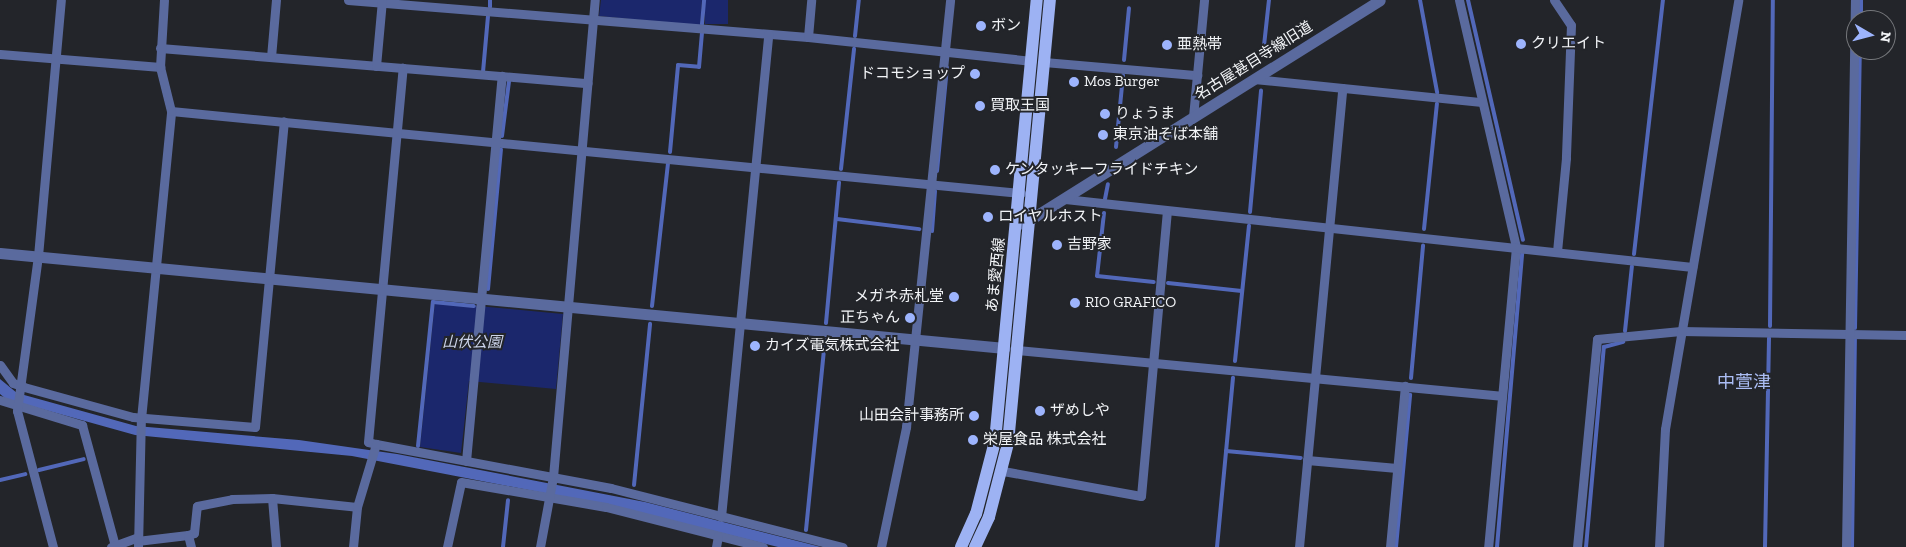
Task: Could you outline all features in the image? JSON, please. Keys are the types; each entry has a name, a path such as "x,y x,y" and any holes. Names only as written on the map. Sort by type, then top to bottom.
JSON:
{"main road":[{"name":"あま愛西線","path":"961,547 989,472 1011,349 1029,220 1038,62 1037,0"},
{"name":"あま愛西線","path":"975,547 1003,471 1017,228 1038,62 1050,0"}],"street":[{"path":"53,547 18,406 23,389 38,256 61,0"},
{"path":"137,542 141,421 154,267 171,111 160,67 164,0"},
{"path":"271,57 276,0"},
{"path":"348,0 463,5 593,21 768,34 1038,62 1198,75"},
{"path":"540,547 552,479 595,0"},
{"path":"808,38 811,0"},
{"path":"881,547 901,464 916,340 950,0"},
{"path":"1193,117 1204,0"},
{"name":"名古屋甚目寺線旧道","path":"1017,228 1254,79 1365,4 1380,0"},
{"path":"1459,0 1516,246 1488,547"},
{"path":"1554,0 1570,25 1566,158 1557,251"},
{"path":"1659,547 1665,429 1738,0"},
{"path":"1846,547 1855,0"},
{"path":"376,66 382,1"},
{"path":"721,516 738,322 768,34"},
{"path":"160,48 588,83"},
{"path":"0,54 160,67"},
{"path":"403,68 368,442 376,446 466,461 721,516 843,547"},
{"path":"466,461 502,76"},
{"path":"1254,79 1482,102"},
{"path":"1299,547 1342,88"},
{"path":"171,111 1021,193"},
{"path":"0,365 13,383 23,389 141,421 255,427 284,122"},
{"path":"1065,199 1167,212 1516,246 1692,267"},
{"path":"1003,471 1141,496 1167,212"},
{"path":"0,253 1502,396"},
{"path":"1577,547 1597,339 1681,331 1906,335"},
{"path":"1390,547 1405,386"},
{"path":"0,400 82,425 113,546 194,534 197,506 272,498 357,507"},
{"path":"353,547 357,507 374,462 376,446"},
{"path":"1307,460 1397,468"},
{"path":"447,547 461,482 550,496 763,547"},
{"path":"272,498 276,547"},
{"path":"188,534 191,547"},
{"path":"716,547 718,536"}],"green space":[{"path":"601,0 702,0 700,26 599,16"},
{"path":"705,0 728,0 728,24 705,24"},
{"name":"山伏公園","path":"435,302 563,314 556,389 469,381 461,453 420,447"}],"water":[{"path":"0,379 17,393 136,426 299,440 397,454 645,502 821,547 778,547 617,507 352,456 135,435 6,399 0,394"}],"waterway":[{"path":"490,0 490,7"},
{"path":"702,24 704,0"},
{"path":"855,36 859,0"},
{"path":"1263,55 1269,0"},
{"path":"1420,0 1437,92"},
{"path":"1468,0 1523,240"},
{"path":"1634,254 1663,0"},
{"path":"1770,326 1773,0"},
{"path":"1861,0 1861,10"},
{"path":"1124,60 1129,8"},
{"path":"483,72 488,16"},
{"path":"670,152 678,65 699,67 702,33"},
{"path":"841,169 854,49"},
{"path":"1855,328 1860,60"},
{"path":"937,171 947,67"},
{"path":"1116,147 1123,75"},
{"path":"502,136 509,81"},
{"path":"1250,212 1261,90"},
{"path":"1424,229 1437,104"},
{"path":"488,289 501,150"},
{"path":"652,306 668,164"},
{"path":"826,323 839,183"},
{"path":"1105,199 1108,184"},
{"path":"932,231 935,191"},
{"path":"1104,213 1097,276 1154,282"},
{"path":"837,219 919,229"},
{"path":"1235,361 1249,226"},
{"path":"1411,378 1423,246"},
{"path":"1497,547 1522,253"},
{"path":"1625,331 1632,266"},
{"path":"1168,283 1242,291"},
{"path":"418,446 433,302 474,306"},
{"path":"634,485 650,324"},
{"path":"1765,547 1769,338"},
{"path":"1852,547 1855,339"},
{"path":"806,530 825,340"},
{"path":"1586,547 1604,347 1623,342"},
{"path":"1217,547 1233,378"},
{"path":"1396,547 1410,395"},
{"path":"1226,451 1301,458"},
{"path":"39,470 84,459"},
{"path":"0,480 25,474"},
{"path":"503,547 508,500"}],"place":[{"name":"ボン","path":"981,26"},
{"name":"クリエイト","path":"1521,44"},
{"name":"亜熱帯","path":"1167,45"},
{"name":"ドコモショップ","path":"975,74"},
{"name":"Mos Burger","path":"1074,82"},
{"name":"買取王国","path":"980,106"},
{"name":"りょうま","path":"1105,114"},
{"name":"東京油そば本舗","path":"1103,135"},
{"name":"ケンタッキーフライドチキン","path":"995,170"},
{"name":"ロイヤルホスト","path":"988,217"},
{"name":"吉野家","path":"1057,245"},
{"name":"メガネ赤札堂","path":"954,297"},
{"name":"RIO GRAFICO","path":"1075,303"},
{"name":"正ちゃん","path":"910,318"},
{"name":"カイズ電気株式会社","path":"755,346"},
{"name":"ザめしや","path":"1040,411"},
{"name":"山田会計事務所","path":"974,416"},
{"name":"栄屋食品 株式会社","path":"973,440"}],"district":[{"name":"中萱津","path":"1744,382"}]}
